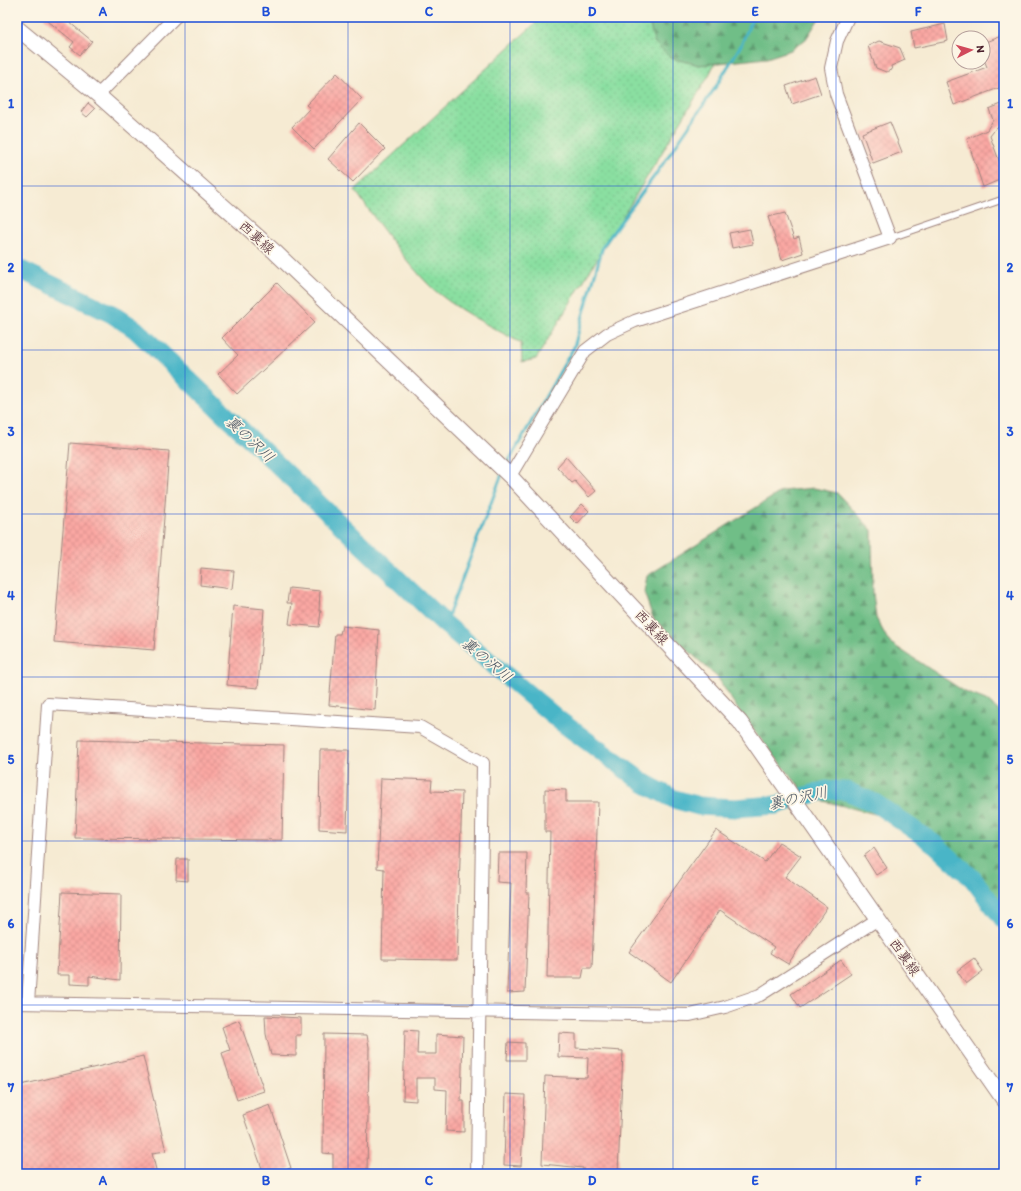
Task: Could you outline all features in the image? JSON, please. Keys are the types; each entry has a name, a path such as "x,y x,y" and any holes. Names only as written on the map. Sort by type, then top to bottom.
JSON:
{"street":[{"path":"98,96 175,17"},
{"path":"510,476 585,351 607,334 635,322 890,238 836,94 831,68 837,40 848,17"},
{"name":"西裏線","path":"17,28 98,96 275,252 510,476 740,722 1004,1100"},
{"path":"477,1174 480,1012 483,763 420,727 48,704 23,1003 480,1012 690,1015 725,1008 760,995 878,919"}],"lane":[{"path":"890,238 1004,199"}],"green space":[{"path":"542,17 738,17 708,77 536,359 522,362 521,343 460,309 438,293 418,274 381,227 355,190"},
{"path":"661,17 820,17 806,39 791,50 767,58 699,65 670,58 654,42 650,25"},
{"path":"814,488 837,493 872,530 873,593 876,618 889,642 965,692 986,700 1004,715 1004,916 935,847 879,815 808,797 742,716 718,678 653,618 644,592 647,576 782,491"}],"building":[{"path":"43,17 63,17 92,41 80,55 70,47 74,42"},
{"path":"945,24 948,41 914,48 911,32"},
{"path":"1001,36 1004,45 1004,86 954,105 946,82 979,70 991,70 991,40"},
{"path":"879,41 900,48 905,60 891,66 892,70 886,72 876,68 868,46"},
{"path":"337,73 362,99 314,149 292,127 310,108 306,105"},
{"path":"815,76 821,94 792,104 786,86"},
{"path":"88,103 95,109 87,117 81,112"},
{"path":"1004,103 1004,124 997,127 990,136 1004,174 1004,178 983,187 967,139 987,130 993,120 989,109"},
{"path":"890,122 902,152 873,163 862,133"},
{"path":"359,123 385,149 353,182 328,159"},
{"path":"785,213 794,239 799,237 803,253 782,260 768,217"},
{"path":"750,229 753,244 732,248 729,233"},
{"path":"277,283 315,322 237,394 218,374 238,355 222,338"},
{"path":"70,443 169,451 154,650 54,642"},
{"path":"566,457 596,491 589,497 575,481 572,483 557,467"},
{"path":"582,504 589,511 577,524 570,517"},
{"path":"201,568 234,571 232,589 200,585"},
{"path":"289,588 320,591 319,611 321,611 319,627 289,624 292,603 287,603"},
{"path":"233,606 264,609 258,688 227,685"},
{"path":"342,626 379,630 375,710 329,705 335,634 340,634"},
{"path":"79,740 284,745 282,840 75,838"},
{"path":"320,750 349,750 347,831 319,829"},
{"path":"381,778 432,780 431,791 462,792 457,960 382,959 384,869 377,868"},
{"path":"545,789 566,790 566,802 598,802 592,968 584,968 582,978 547,978 550,832 545,832"},
{"path":"716,830 765,862 779,842 801,856 785,877 827,907 788,964 770,953 774,947 720,910 671,982 629,952"},
{"path":"874,848 887,868 876,875 864,856"},
{"path":"498,853 527,853 526,893 529,893 525,992 507,993 511,883 497,882"},
{"path":"177,859 188,859 188,881 176,880"},
{"path":"62,892 121,894 120,980 89,976 89,985 70,984 70,975 57,975"},
{"path":"974,958 983,971 966,984 957,971"},
{"path":"841,960 851,974 800,1008 791,994"},
{"path":"265,1016 301,1018 301,1035 296,1035 296,1056 271,1055 266,1034"},
{"path":"239,1020 264,1091 237,1100 222,1053 230,1050 222,1027"},
{"path":"405,1030 418,1031 417,1054 436,1054 436,1034 463,1036 461,1101 464,1101 464,1132 446,1131 447,1090 435,1089 435,1078 416,1078 416,1101 403,1100"},
{"path":"559,1033 576,1034 576,1048 623,1051 618,1174 583,1174 583,1168 542,1164 545,1076 587,1078 588,1058 558,1057"},
{"path":"324,1034 367,1035 369,1047 367,1174 333,1174 333,1154 323,1153"},
{"path":"508,1042 525,1043 525,1060 507,1060"},
{"path":"143,1056 166,1151 152,1153 157,1174 17,1174 17,1086"},
{"path":"506,1094 525,1095 521,1166 504,1165"},
{"path":"270,1105 291,1168 274,1174 264,1174 243,1115"}],"waterway":[{"path":"506,466 574,347 603,246 658,171 715,88 741,45 753,17"},
{"name":"裏の沢川","path":"17,268 112,314 135,329 445,624 560,721 644,783 674,799 699,806 735,808 776,805 826,790 847,791 875,803 936,845 973,879 1004,920"},
{"path":"445,624 502,474"}]}
